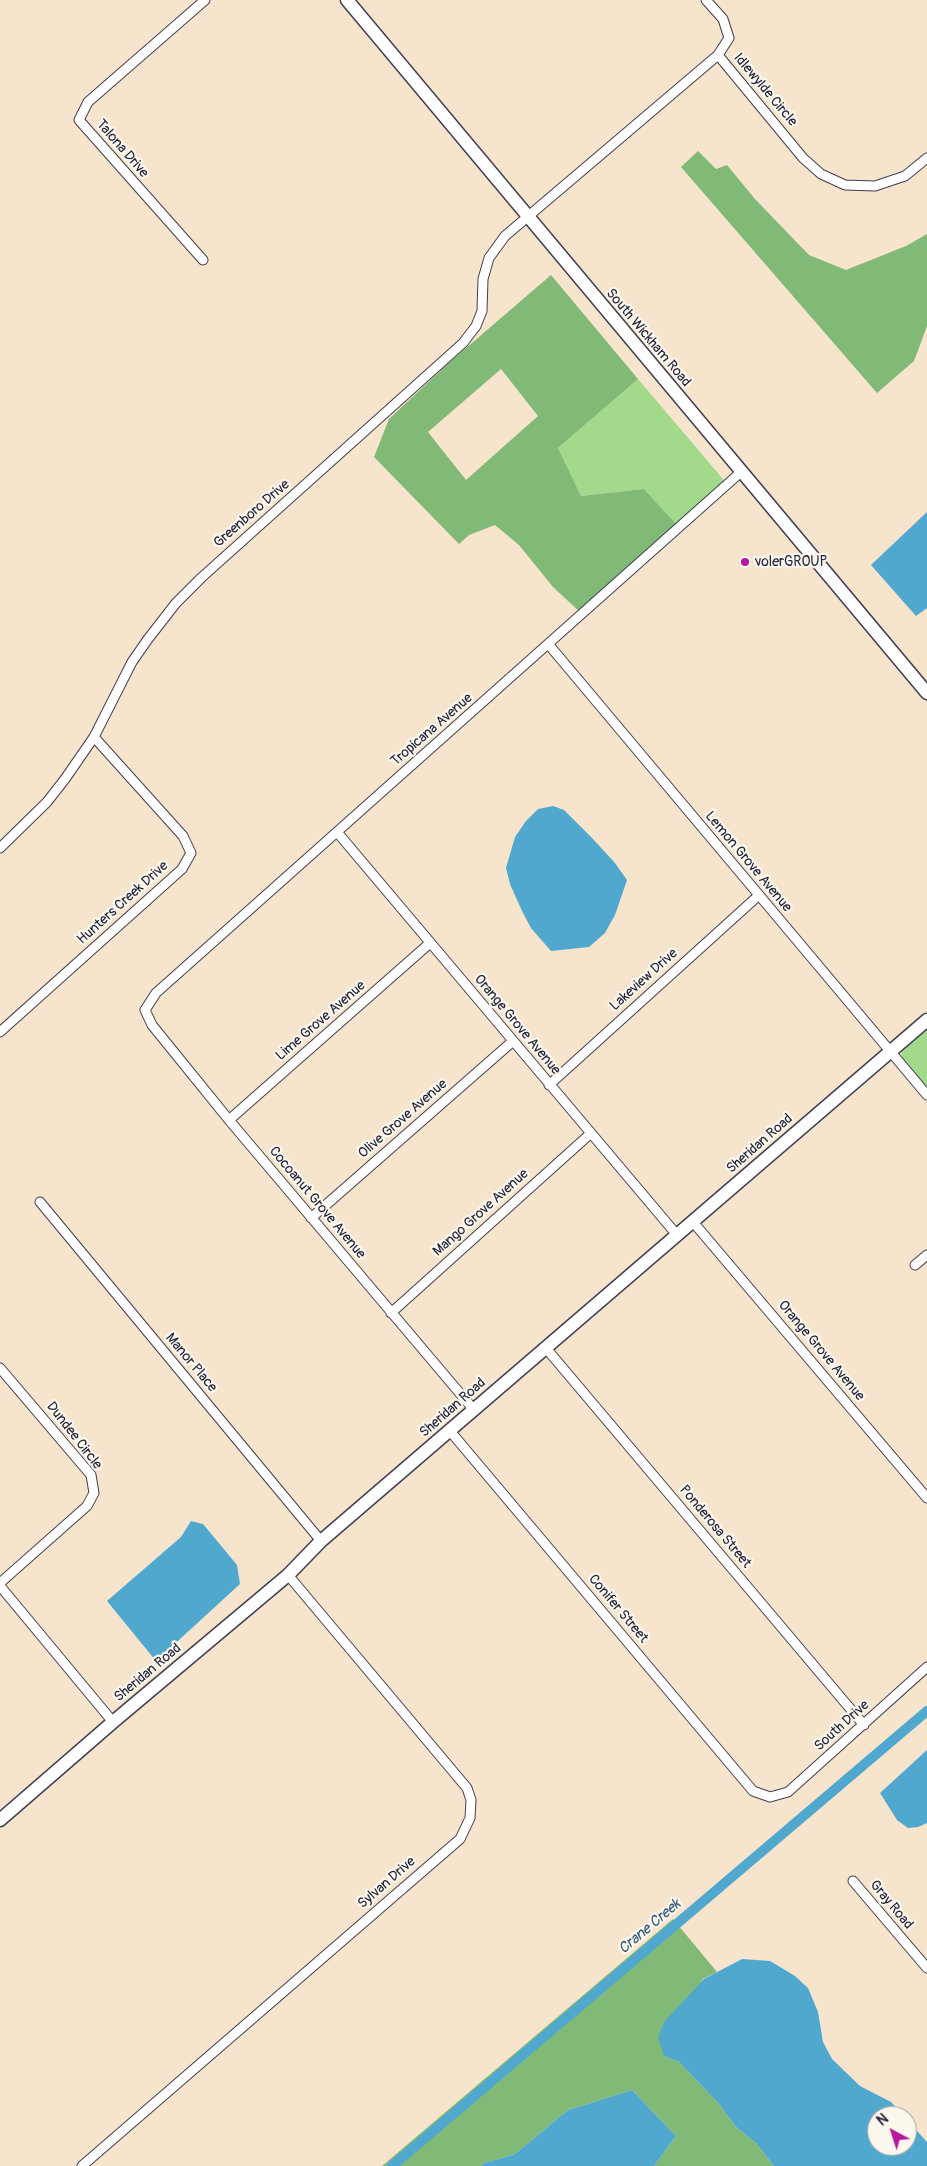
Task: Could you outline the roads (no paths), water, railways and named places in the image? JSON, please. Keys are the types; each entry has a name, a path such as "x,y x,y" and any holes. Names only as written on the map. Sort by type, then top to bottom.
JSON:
{"street":[{"name":"Talona Drive","path":"203,260 78,120 88,102 205,0"},
{"name":"South Wickham Road","path":"347,0 927,693"},
{"path":"706,0 723,19 728,38 718,55"},
{"name":"Idlewylde Circle","path":"527,217 718,55 803,158 821,174 845,185 875,186 905,176 927,158"},
{"name":"Greenboro Drive","path":"0,848 47,802 94,737 132,662 176,603 201,578 463,343 476,326 482,311 483,279 489,258 505,236 527,217"},
{"name":"Tropicana Avenue","path":"145,1010 156,993 741,472"},
{"name":"Lemon Grove Avenue","path":"549,645 927,1095"},
{"name":"Hunters Creek Drive","path":"0,1032 182,869 191,853 183,836 94,737"},
{"name":"Orange Grove Avenue","path":"337,832 677,1235"},
{"name":"Lakeview Drive","path":"549,1085 758,896"},
{"name":"Lime Grove Avenue","path":"229,1120 430,943"},
{"name":"Cocoanut Grove Avenue","path":"145,1010 152,1025 229,1120 474,1410"},
{"name":"Sheridan Road","path":"0,1820 288,1575 321,1541 927,1020"},
{"name":"Olive Grove Avenue","path":"311,1218 513,1041"},
{"name":"Mango Grove Avenue","path":"391,1313 590,1134"},
{"name":"Manor Place","path":"40,1202 321,1541"},
{"name":"Orange Grove Avenue","path":"693,1222 927,1498"},
{"path":"915,1265 927,1255"},
{"name":"Ponderosa Street","path":"545,1347 864,1725"},
{"name":"Dundee Circle","path":"0,1368 91,1475 94,1493 87,1506 0,1584 113,1722"},
{"name":"Conifer Street","path":"450,1430 753,1791 770,1797"},
{"name":"Sylvan Drive","path":"82,2166 460,1839 470,1818 471,1800 467,1788 288,1575"},
{"name":"South Drive","path":"770,1797 788,1792 927,1667"},
{"name":"Gray Road","path":"853,1881 927,1968"}],"water":[{"path":"927,512 927,608 916,616 871,565"},
{"path":"553,806 564,810 592,838 615,863 627,880 615,915 605,933 589,947 551,951 531,928 510,884 506,868 515,837 526,821 538,809"},
{"path":"191,1521 203,1524 237,1565 240,1584 156,1661 107,1601 181,1537"},
{"path":"927,1750 927,1823 918,1827 908,1828 897,1820 880,1793"},
{"path":"742,1959 770,1961 795,1976 808,1988 818,2012 823,2042 832,2059 860,2086 891,2102 894,2106 867,2106 867,2156 917,2156 917,2131 927,2142 927,2166 774,2166 756,2143 736,2127 719,2104 679,2062 664,2056 658,2037 665,2021 704,1979"},
{"path":"632,2090 676,2136 654,2166 481,2166 484,2163 515,2154 568,2110"}],"waterway":[{"name":"Crane Creek","path":"392,2166 927,1711"}],"place":[{"name":"volerGROUP","path":"745,562"}]}
